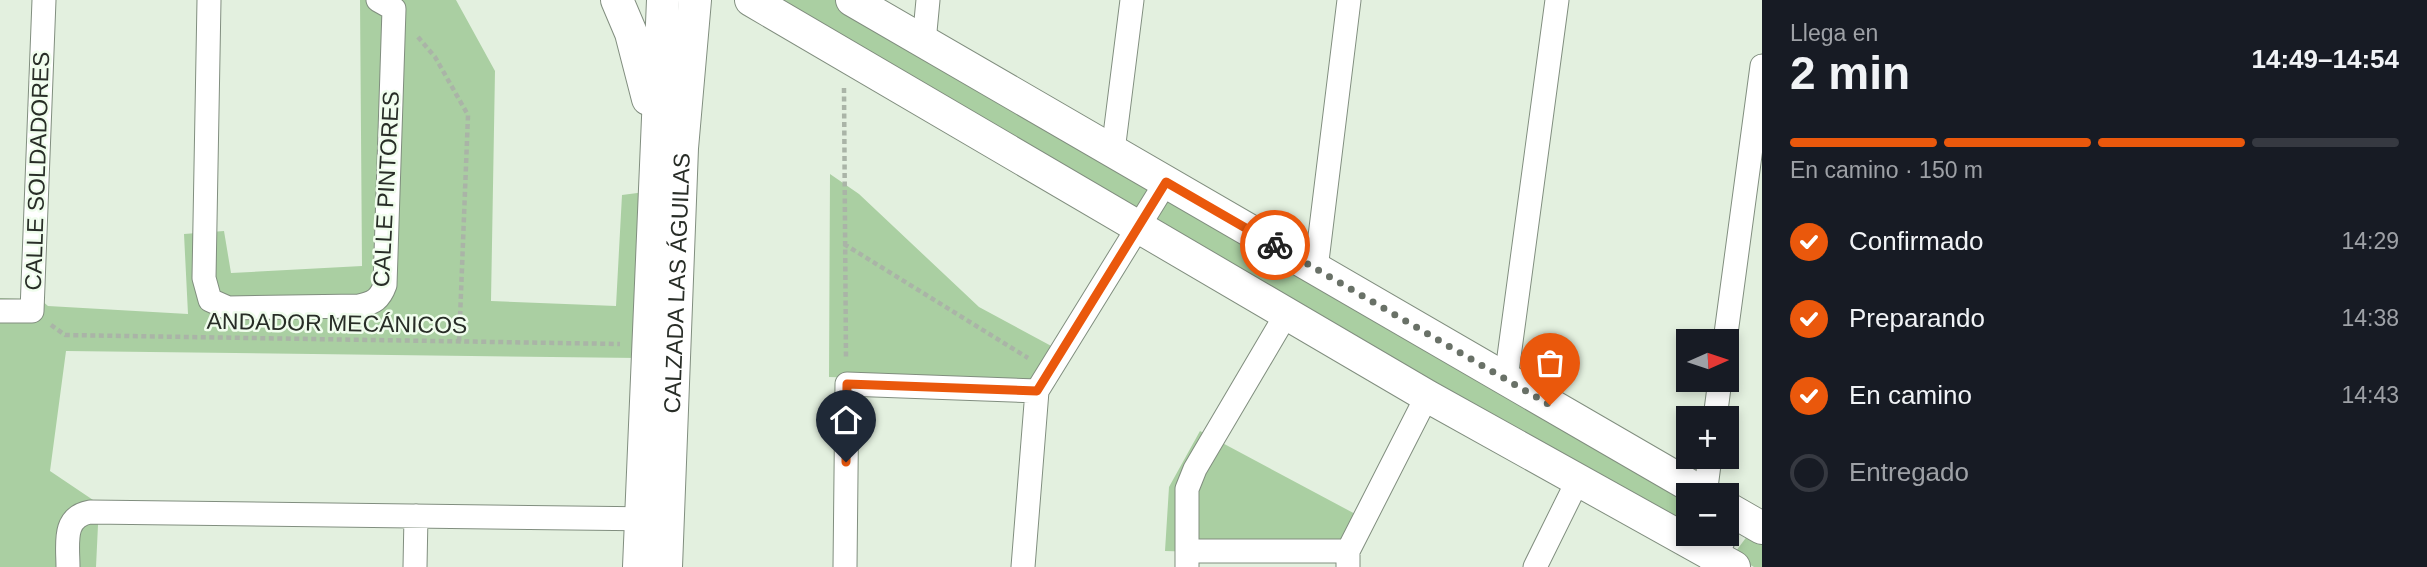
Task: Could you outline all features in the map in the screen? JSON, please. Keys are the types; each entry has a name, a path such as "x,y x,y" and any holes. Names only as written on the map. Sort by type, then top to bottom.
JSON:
{"main road":[{"path":"617,0 646,87 656,143"},
{"name":"CALZADA LAS ÁGUILAS","path":"663,0 649,344 654,519 666,567"},
{"name":"CALZADA LAS ÁGUILAS","path":"639,567 654,519 695,0"},
{"path":"751,0 845,52 1427,396 1577,480 1676,519"},
{"path":"852,0 1684,483"},
{"path":"1739,535 1762,528"}],"street":[{"name":"CALLE SOLDADORES","path":"0,311 32,311 44,0"},
{"name":"CALLE PINTORES","path":"209,0 204,278 210,300 228,308 359,306 372,303 382,295 385,285 386,5"},
{"path":"924,42 928,0"},
{"path":"1112,151 1132,0"},
{"path":"1316,269 1349,0"},
{"path":"1506,379 1557,0"},
{"path":"1727,329 1762,66"},
{"path":"1023,567 1037,391 1166,182"},
{"path":"1287,313 1195,469 1187,489 1188,559 1348,559 1427,396"},
{"path":"845,567 847,384 1037,391"},
{"path":"1535,567 1577,480"},
{"path":"68,567 68,528 79,514 90,512 654,519"},
{"path":"415,567 416,516"}],"path":[{"path":"386,5 435,57 468,116 458,344"},
{"path":"845,52 844,244 847,384"},
{"path":"844,244 1049,371"},
{"name":"ANDADOR MECÁNICOS","path":"32,311 65,335 458,344 649,344"}],"green space":[{"path":"360,0 456,0 495,71 491,301 616,306 622,195 645,192 639,358 66,351 50,471 99,504 96,567 0,567 0,298 41,300 48,306 188,314 184,234 224,231 231,273 362,266"},
{"path":"767,0 836,0 1676,487 1676,524"},
{"path":"830,174 859,194 979,307 1055,348 1035,384 829,377"},
{"path":"1200,431 1359,516 1341,556 1165,551 1169,487"},
{"path":"1754,527 1762,532 1762,567 1754,567 1733,555"}],"way so far":[{"path":"1275,245 1550,405"}],"route":[{"path":"846,462 847,384 1037,391 1166,182 1275,245"}]}
